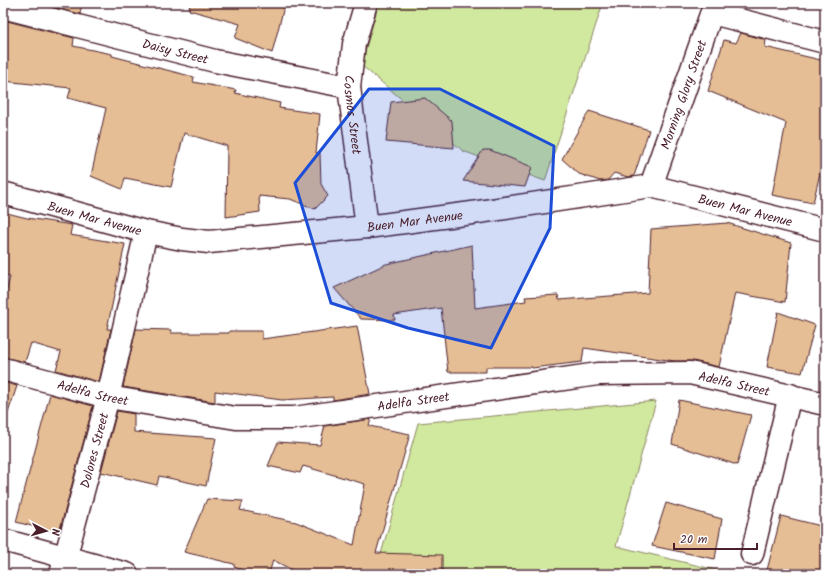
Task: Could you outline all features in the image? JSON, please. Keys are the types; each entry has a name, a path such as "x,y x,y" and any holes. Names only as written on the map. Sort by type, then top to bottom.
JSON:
{"street":[{"name":"Cosmos Street","path":"366,3 354,44 349,87 367,227"},
{"name":"Daisy Street","path":"3,7 215,61 349,87"},
{"path":"713,8 825,42"},
{"name":"Morning Glory Street","path":"651,186 713,8"},
{"name":"Buen Mar Avenue","path":"3,193 146,232 182,240 209,242 367,227 651,186 825,230"},
{"name":"Dolores Street","path":"63,566 108,397 146,232"},
{"name":"Adelfa Street","path":"3,369 108,397 236,418 294,418 598,374 690,373 825,404"},
{"path":"752,554 790,395"},
{"path":"3,540 63,566 127,574"}],"highlighted area":[{"path":"369,89 440,89 554,146 550,228 491,348 408,328 331,303 295,183"}],"green space":[{"path":"379,3 603,3 545,181 463,151 361,65"},
{"path":"656,401 616,546 733,574 458,574 381,554 418,423"}],"building":[{"path":"38,3 82,3 80,14"},
{"path":"190,3 285,3 272,53 235,38 240,24 189,10"},
{"path":"3,20 74,38 73,46 112,54 112,56 194,77 193,82 236,90 235,93 280,103 279,108 320,114 316,153 320,153 321,184 328,196 315,209 290,199 259,196 260,212 226,217 227,146 184,133 171,187 125,178 122,189 91,176 106,108 68,98 71,88 3,81"},
{"path":"741,33 766,40 765,47 825,61 825,152 813,203 772,195 786,123 708,91 724,40 736,43"},
{"path":"425,98 452,121 454,148 386,142 391,102"},
{"path":"589,111 649,130 634,176 628,177 614,173 608,180 600,181 579,174 562,159"},
{"path":"483,150 490,150 532,167 525,187 463,181"},
{"path":"3,212 27,218 72,225 70,235 125,244 107,329 111,329 99,382 56,370 61,352 31,343 25,362 3,357 3,305 10,277 3,275"},
{"path":"727,223 791,243 785,302 735,293 719,367 693,361 675,361 584,348 582,362 532,368 486,367 486,372 448,372 441,308 394,315 395,320 361,319 334,288 386,264 472,245 475,308 526,301 525,297 558,295 559,300 648,293 651,229"},
{"path":"778,312 815,325 802,373 767,367"},
{"path":"357,326 370,394 333,400 333,397 282,400 215,391 215,402 123,387 136,329 171,330 171,333 229,333 229,331 262,331 262,339"},
{"path":"3,382 17,386 7,416 3,415"},
{"path":"50,394 93,406 59,533 16,522"},
{"path":"679,400 751,415 737,465 672,444"},
{"path":"117,411 134,414 134,432 216,438 206,486 159,476 157,485 101,472"},
{"path":"371,419 369,426 410,434 376,553 442,555 442,574 300,574 273,560 269,574 254,574 234,567 234,564 184,552 207,499 243,501 240,510 296,522 354,545 365,484 303,466 300,473 268,466 278,442 320,445 325,426"},
{"path":"666,503 722,519 715,559 652,546"},
{"path":"781,516 825,527 825,574 766,574"}]}
